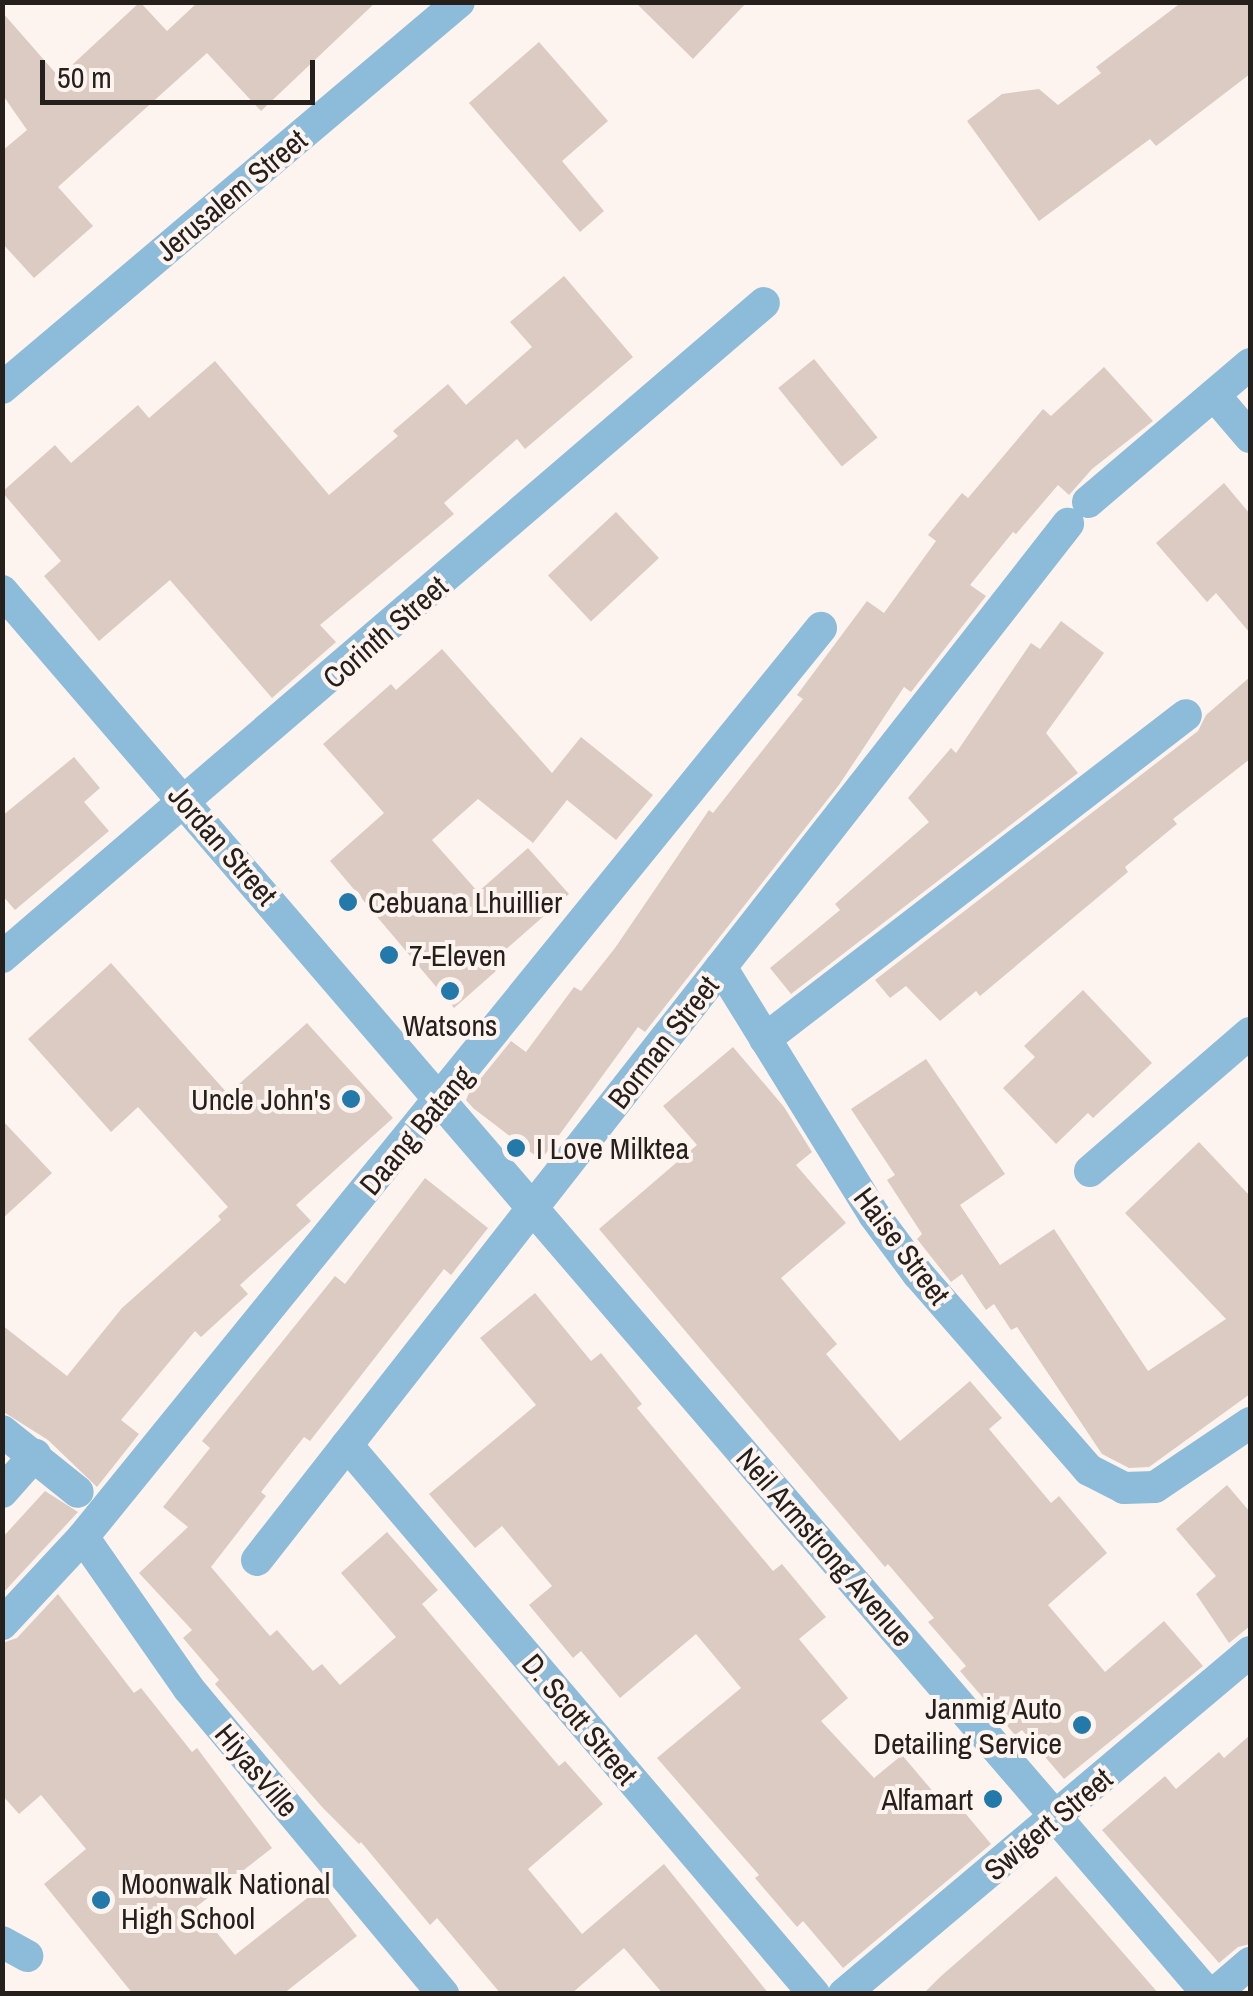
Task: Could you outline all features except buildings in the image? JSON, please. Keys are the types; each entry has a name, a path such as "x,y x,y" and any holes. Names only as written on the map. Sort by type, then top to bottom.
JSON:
{"street":[{"name":"Jerusalem Street","path":"2,388 459,2"},
{"name":"Corinth Street","path":"2,958 187,804 764,304"},
{"name":"Borman Street","path":"257,1560 1078,513 1250,364"},
{"path":"1215,396 1250,437"},
{"name":"Jordan Street","path":"2,591 440,1102"},
{"name":"Daang Batang","path":"2,1624 83,1537 821,628"},
{"path":"765,1039 1186,716"},
{"name":"Haise Street","path":"721,967 874,1215 918,1274 1089,1470 1124,1488 1156,1487 1250,1423"},
{"path":"1090,1171 1250,1033"},
{"name":"Neil Armstrong Avenue","path":"440,1102 1211,1994"},
{"path":"2,1430 78,1492"},
{"name":"D. Scott Street","path":"347,1445 814,1994"},
{"path":"2,1492 35,1455"},
{"name":"HiyasVille","path":"83,1537 189,1689 443,1994"},
{"name":"Swigert Street","path":"844,1994 1250,1652"},
{"path":"1211,1994 1250,1963"}],"place":[{"name":"Cebuana Lhuillier","path":"348,902"},
{"name":"7-Eleven","path":"389,955"},
{"name":"Watsons","path":"450,991"},
{"name":"Uncle John's","path":"351,1099"},
{"name":"I Love Milktea","path":"516,1148"},
{"name":"Janmig Auto Detailing Service","path":"1082,1725"},
{"name":"Alfamart","path":"993,1799"},
{"name":"Moonwalk National High School","path":"101,1900"}]}
